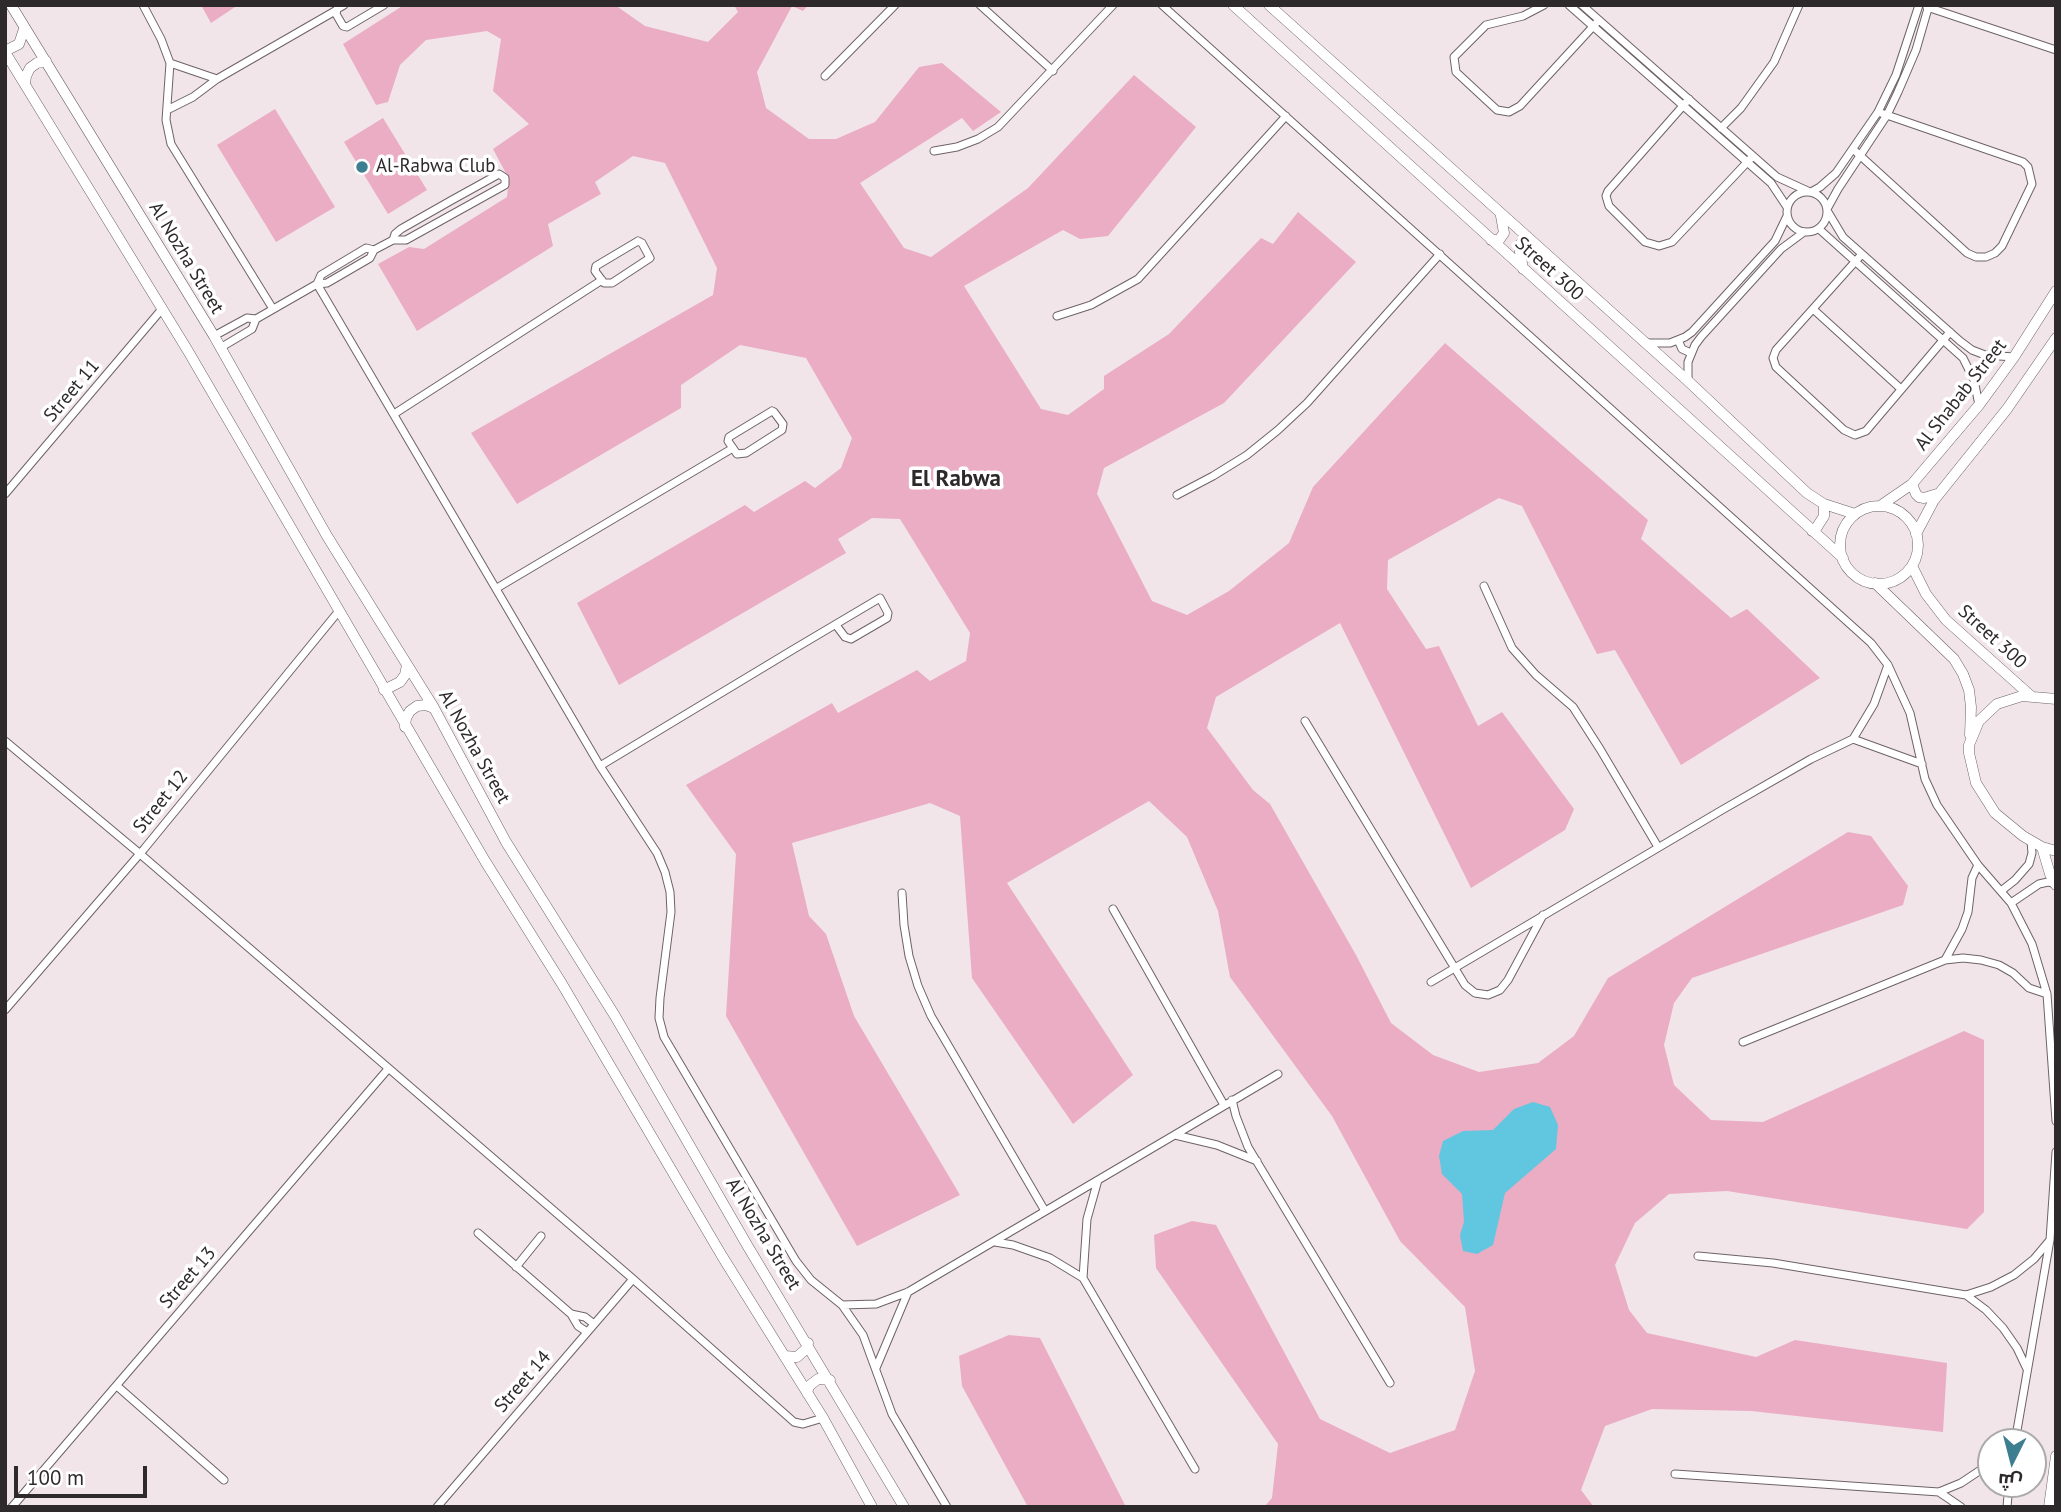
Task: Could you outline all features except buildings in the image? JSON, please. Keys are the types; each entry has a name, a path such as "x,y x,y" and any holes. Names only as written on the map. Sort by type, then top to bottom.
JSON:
{"main road":[{"name":"Al Nozha Street","path":"11,5 214,336 327,536 434,708 506,842 615,1016 747,1245 904,1507"},
{"name":"Street 300","path":"1233,5 1843,558"},
{"name":"Street 300","path":"1269,5 1688,381 1807,492 1824,504 1855,514"},
{"path":"24,29 19,44 5,52 162,309 405,727 562,984 722,1256 785,1356 872,1507"},
{"path":"25,84 30,68 46,61"},
{"path":"1491,240 1499,240 1504,233 1500,214"},
{"path":"1523,269 1519,246 1523,241 1530,240"},
{"name":"Al Shabab Street","path":"1880,506 1912,484 1979,405 2014,357 2056,291"},
{"path":"1916,534 1940,492 2007,409 2056,338"},
{"path":"1912,484 1919,497 1929,497 1940,492"},
{"path":"1812,531 1821,522 1824,504"},
{"path":"1880,506 1907,517 1916,534 1917,551 1912,566 1896,580 1875,583 1867,582 1852,573 1840,549 1843,530 1855,514 1880,506"},
{"name":"Street 300","path":"1912,566 1926,594 1946,620 2031,696"},
{"path":"1875,583 1954,659 1963,674 1971,707 1971,770 1984,799 2008,826 2031,842 2056,851"},
{"path":"384,690 400,682 407,665"},
{"path":"1969,745 1974,729 1990,709 2013,697 2056,699"},
{"path":"405,727 406,718 417,706 434,708"},
{"path":"2042,847 2055,884"},
{"path":"785,1356 797,1357 806,1349 807,1343"},
{"path":"807,1393 818,1378 830,1380"},
{"path":"2049,1507 2056,1457"}],"street":[{"path":"143,5 162,39 170,63 167,132 171,144 273,309"},
{"path":"167,110 344,5"},
{"path":"335,11 343,26 347,27 384,5"},
{"path":"825,76 895,5"},
{"path":"980,5 1053,71"},
{"path":"934,150 957,147 998,127 1113,5"},
{"path":"1163,5 1871,643 1888,665 1910,713 1925,779 1933,798 1978,865 2011,903 2032,944 2047,994 2056,1121"},
{"path":"1544,5 1523,16 1486,25 1454,57 1455,72 1497,110 1509,112 1520,106 1596,23"},
{"path":"1569,5 1596,23 1750,159 1777,177 1820,196 1843,237 1972,350 1985,355 2014,357"},
{"path":"1582,5 1596,23"},
{"path":"1721,128 1741,108 1774,62 1799,5"},
{"path":"1688,381 1690,353 1700,337 1792,240 1804,232 1819,229 1825,222 1857,153 1882,114 1924,6 2056,51"},
{"path":"170,63 217,79"},
{"path":"1686,103 1721,128 1750,159 1776,188 1795,229 1804,232"},
{"path":"1686,103 1606,196 1609,206 1645,242 1658,246 1672,242 1750,159"},
{"path":"1857,153 1967,253 1986,257 2001,246 2032,184 2032,173 2028,167 2023,162 1882,114"},
{"path":"1057,316 1091,305 1138,279 1286,116"},
{"path":"1645,343 1658,344 1678,340 1692,332 1775,241 1796,195 1810,192 1829,181 1857,153"},
{"path":"214,336 247,318 256,319 317,284 321,275 366,248 374,250 393,240 406,240 505,185 505,178 499,174 452,200 401,229 393,240"},
{"path":"452,200 458,211"},
{"path":"1819,229 1963,358 1974,380 1979,405"},
{"path":"635,242 642,243 650,254 647,261 612,283 608,285 602,280 595,271 596,266 635,242"},
{"path":"1177,495 1235,462 1278,430 1307,403 1440,254"},
{"path":"1862,254 1776,350 1774,363 1844,430 1854,435 1866,431 1950,332"},
{"path":"394,414 602,280"},
{"path":"317,284 600,766 657,853 666,872 671,912 660,998 659,1018 664,1037 796,1261 811,1280 842,1305 863,1335 892,1414 947,1507"},
{"name":"Street 11","path":"5,494 162,309"},
{"path":"1813,309 1902,389"},
{"path":"220,348 252,329 256,319"},
{"path":"1678,340 1682,349 1690,353"},
{"path":"768,412 774,412 783,424 782,430 746,453 737,454 733,448 728,441 729,437 768,412"},
{"path":"497,588 733,448"},
{"path":"1484,586 1512,648 1536,675 1573,707 1601,749 1658,847"},
{"path":"600,766 880,598 888,613 887,618 851,639 845,638 836,625"},
{"name":"Street 12","path":"5,1010 338,612"},
{"path":"1432,982 1658,847 1811,759 1853,739 1874,704 1888,665"},
{"path":"1305,721 1465,985 1475,993 1488,995 1500,990 1543,915"},
{"path":"1853,739 1922,764"},
{"path":"5,741 139,853 633,1279 794,1422 803,1424 822,1418"},
{"path":"2001,891 2029,864 2031,842"},
{"path":"1945,960 1968,912 1972,878 1978,865"},
{"path":"2011,903 2039,884 2055,884"},
{"path":"902,893 909,956 931,1016 1045,1211"},
{"path":"1113,909 1224,1105"},
{"path":"1743,1042 1945,960 1972,959 1998,965 2013,973 2029,988 2047,994"},
{"name":"Street 13","path":"12,1507 388,1069"},
{"path":"842,1305 876,1304 908,1292 1278,1074"},
{"path":"1232,1100 1241,1132 1257,1161 1390,1383"},
{"path":"1175,1134 1217,1145 1257,1161"},
{"path":"2016,1428 2050,1240 2056,1152"},
{"path":"1083,1278 1087,1219 1098,1180"},
{"path":"478,1233 571,1314 578,1326 587,1332"},
{"path":"516,1267 541,1236"},
{"path":"1698,1256 1773,1263 1966,1295 1991,1287 2014,1275 2034,1259 2050,1240"},
{"path":"994,1241 1022,1247 1050,1258 1083,1278 1195,1469"},
{"name":"Street 14","path":"438,1507 633,1279"},
{"path":"876,1368 908,1292"},
{"path":"1966,1295 1986,1310 2003,1328 2027,1371"},
{"path":"571,1314 585,1317 594,1324"},
{"path":"117,1386 224,1480"},
{"path":"1675,1474 1939,1492 1961,1483 1977,1472"},
{"path":"1939,1492 1961,1507"}],"shaded area":[{"path":"201,5 238,5 211,23"},
{"path":"404,5 615,5 645,26 708,42 738,12 734,5 808,5 803,11 792,6 757,72 766,108 809,139 836,139 875,122 919,67 942,63 1001,112 973,131 962,118 860,183 904,248 931,257 1028,188 1134,75 1196,127 1108,236 1080,239 1063,230 964,286 1041,409 1068,415 1104,389 1104,376 1169,334 1261,238 1273,244 1298,212 1356,262 1224,403 1104,468 1097,494 1152,601 1187,615 1229,591 1289,543 1313,487 1445,343 1648,520 1641,539 1731,618 1747,609 1820,678 1681,765 1615,650 1597,654 1522,506 1499,498 1388,560 1387,589 1426,649 1439,646 1478,726 1502,712 1574,809 1565,830 1471,888 1340,623 1216,697 1207,728 1253,790 1270,804 1356,955 1391,1023 1433,1055 1479,1072 1538,1063 1574,1036 1608,978 1848,832 1871,836 1908,886 1903,905 1692,978 1674,1003 1664,1045 1674,1085 1711,1120 1763,1122 1964,1031 1984,1040 1984,1212 1967,1229 1727,1191 1669,1194 1635,1223 1615,1265 1629,1310 1647,1333 1756,1357 1795,1340 1947,1363 1943,1432 1751,1411 1652,1409 1605,1426 1581,1490 1594,1507 1264,1507 1272,1498 1278,1444 1156,1268 1154,1235 1192,1221 1216,1225 1320,1419 1390,1453 1455,1430 1475,1371 1465,1307 1400,1241 1332,1116 1230,977 1218,911 1187,837 1149,801 1007,883 1133,1075 1073,1124 972,978 960,816 930,803 792,843 809,916 826,934 854,1016 960,1195 857,1246 726,1016 736,854 686,785 832,703 838,713 917,670 930,681 966,661 970,633 900,519 872,518 838,539 846,553 619,685 577,603 745,505 754,512 805,481 815,488 841,468 852,438 806,358 740,345 681,385 681,408 517,504 471,433 713,295 717,268 665,163 633,156 595,182 601,194 548,224 553,246 417,331 378,264 409,247 424,249 507,197 509,179 493,149 529,124 493,91 501,39 487,31 426,40 400,65 388,102 376,105 343,44"},
{"path":"275,109 335,207 276,242 217,145"},
{"path":"383,118 427,190 388,214 344,142"},
{"path":"1009,1335 1040,1338 1126,1507 1028,1507 962,1386 959,1356"}],"water":[{"path":"1533,1102 1550,1107 1558,1125 1556,1149 1505,1193 1493,1245 1477,1254 1463,1251 1460,1235 1464,1222 1462,1194 1442,1174 1439,1156 1443,1141 1463,1131 1493,1130 1514,1109"}],"place":[{"name":"Al-Rabwa Club","path":"362,167"}],"district":[{"name":"El Rabwa","path":"956,479"}]}
